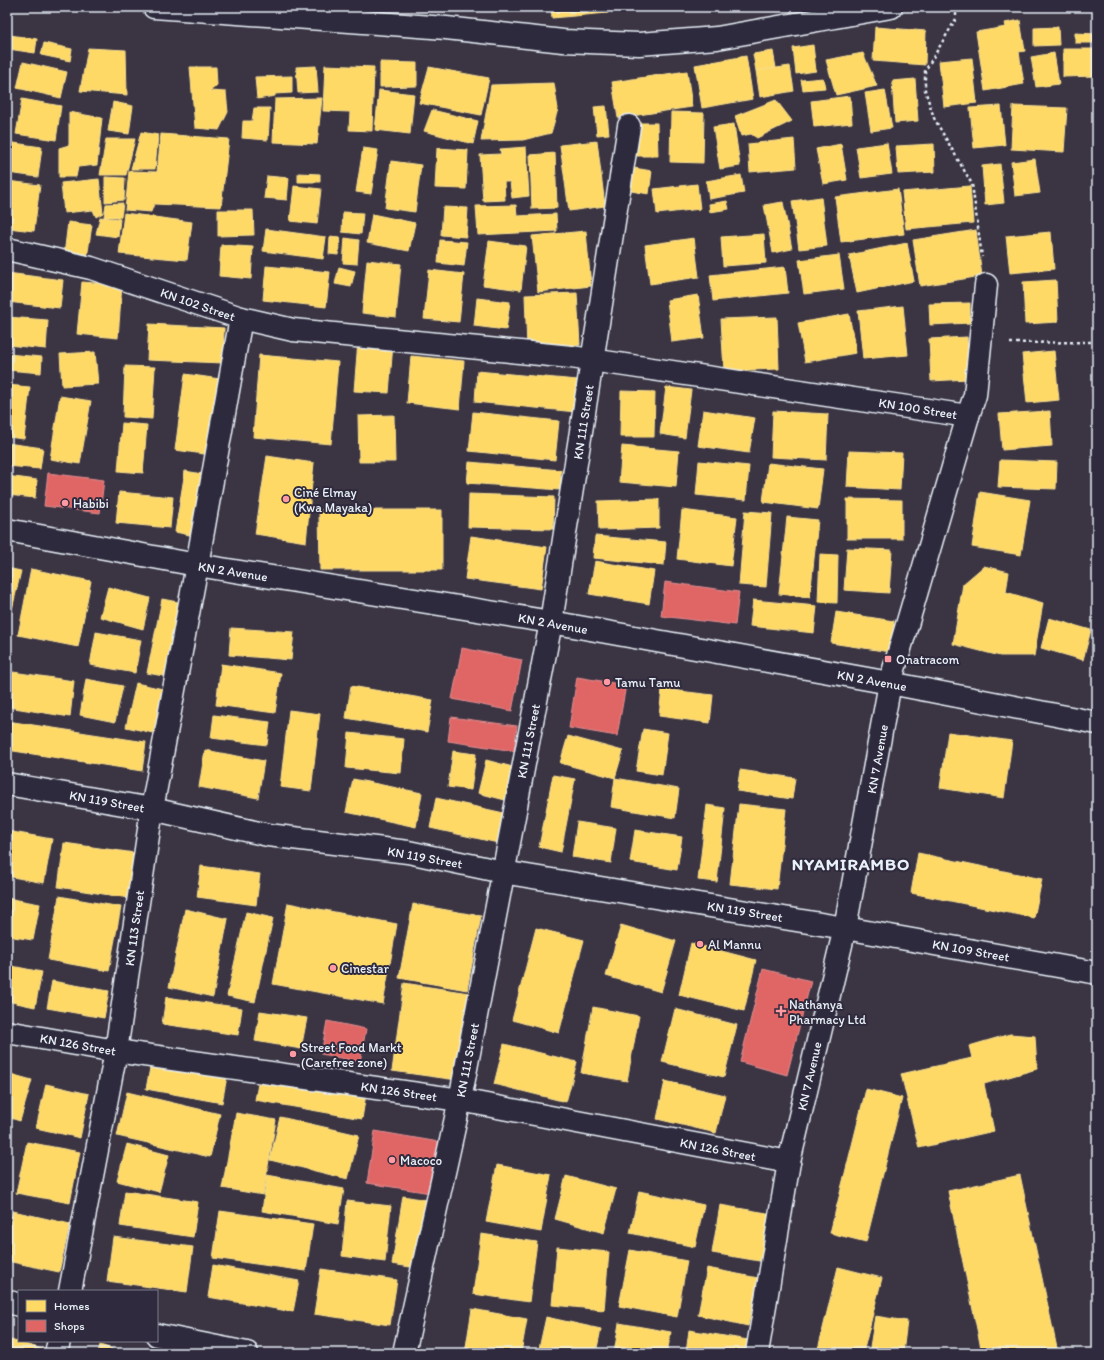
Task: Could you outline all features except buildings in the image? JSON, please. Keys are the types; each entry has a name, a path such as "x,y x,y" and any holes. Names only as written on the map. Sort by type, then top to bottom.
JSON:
{"street":[{"path":"154,7 446,28 563,41 639,44 717,38 891,7"},
{"name":"KN 111 Street","path":"404,1353 460,1100 502,872 551,622 629,126"},
{"name":"KN 102 Street","path":"7,249 90,268 240,318 197,565"},
{"path":"968,416 975,394 986,285"},
{"name":"KN 100 Street","path":"240,318 293,330 571,357 968,416 890,683"},
{"name":"KN 2 Avenue","path":"7,530 197,565 551,622 890,683 1097,723"},
{"name":"KN 113 Street","path":"70,1290 116,1051 152,809 197,565"},
{"name":"KN 7 Avenue","path":"757,1353 789,1162 845,928 890,683"},
{"name":"KN 119 Street","path":"7,784 152,809 268,835 408,852 502,872 845,928"},
{"name":"KN 109 Street","path":"845,928 1097,973"},
{"name":"KN 126 Street","path":"7,1032 116,1051 460,1100 789,1162"},
{"path":"7,1302 18,1304"},
{"path":"158,1335 247,1353"},
{"path":"56,1353 59,1342"}],"path":[{"path":"956,7 956,19 925,70 925,90 934,118 972,184 986,285"},
{"path":"981,341 1040,343 1091,342 1097,340"}],"place":[{"name":"Ciné Elmay (Kwa Mayaka)","path":"286,499"},
{"name":"Habibi","path":"65,503"},
{"name":"Onatracom","path":"888,659"},
{"name":"Tamu Tamu","path":"607,682"},
{"name":"Al Mannu","path":"700,944"},
{"name":"Cinestar","path":"333,968"},
{"name":"Nathanya Pharmacy Ltd","path":"781,1011"},
{"name":"Street Food Markt (Carefree zone)","path":"293,1054"},
{"name":"Macoco","path":"392,1160"}],"district":[{"name":"NYAMIRAMBO","path":"851,864"}]}
